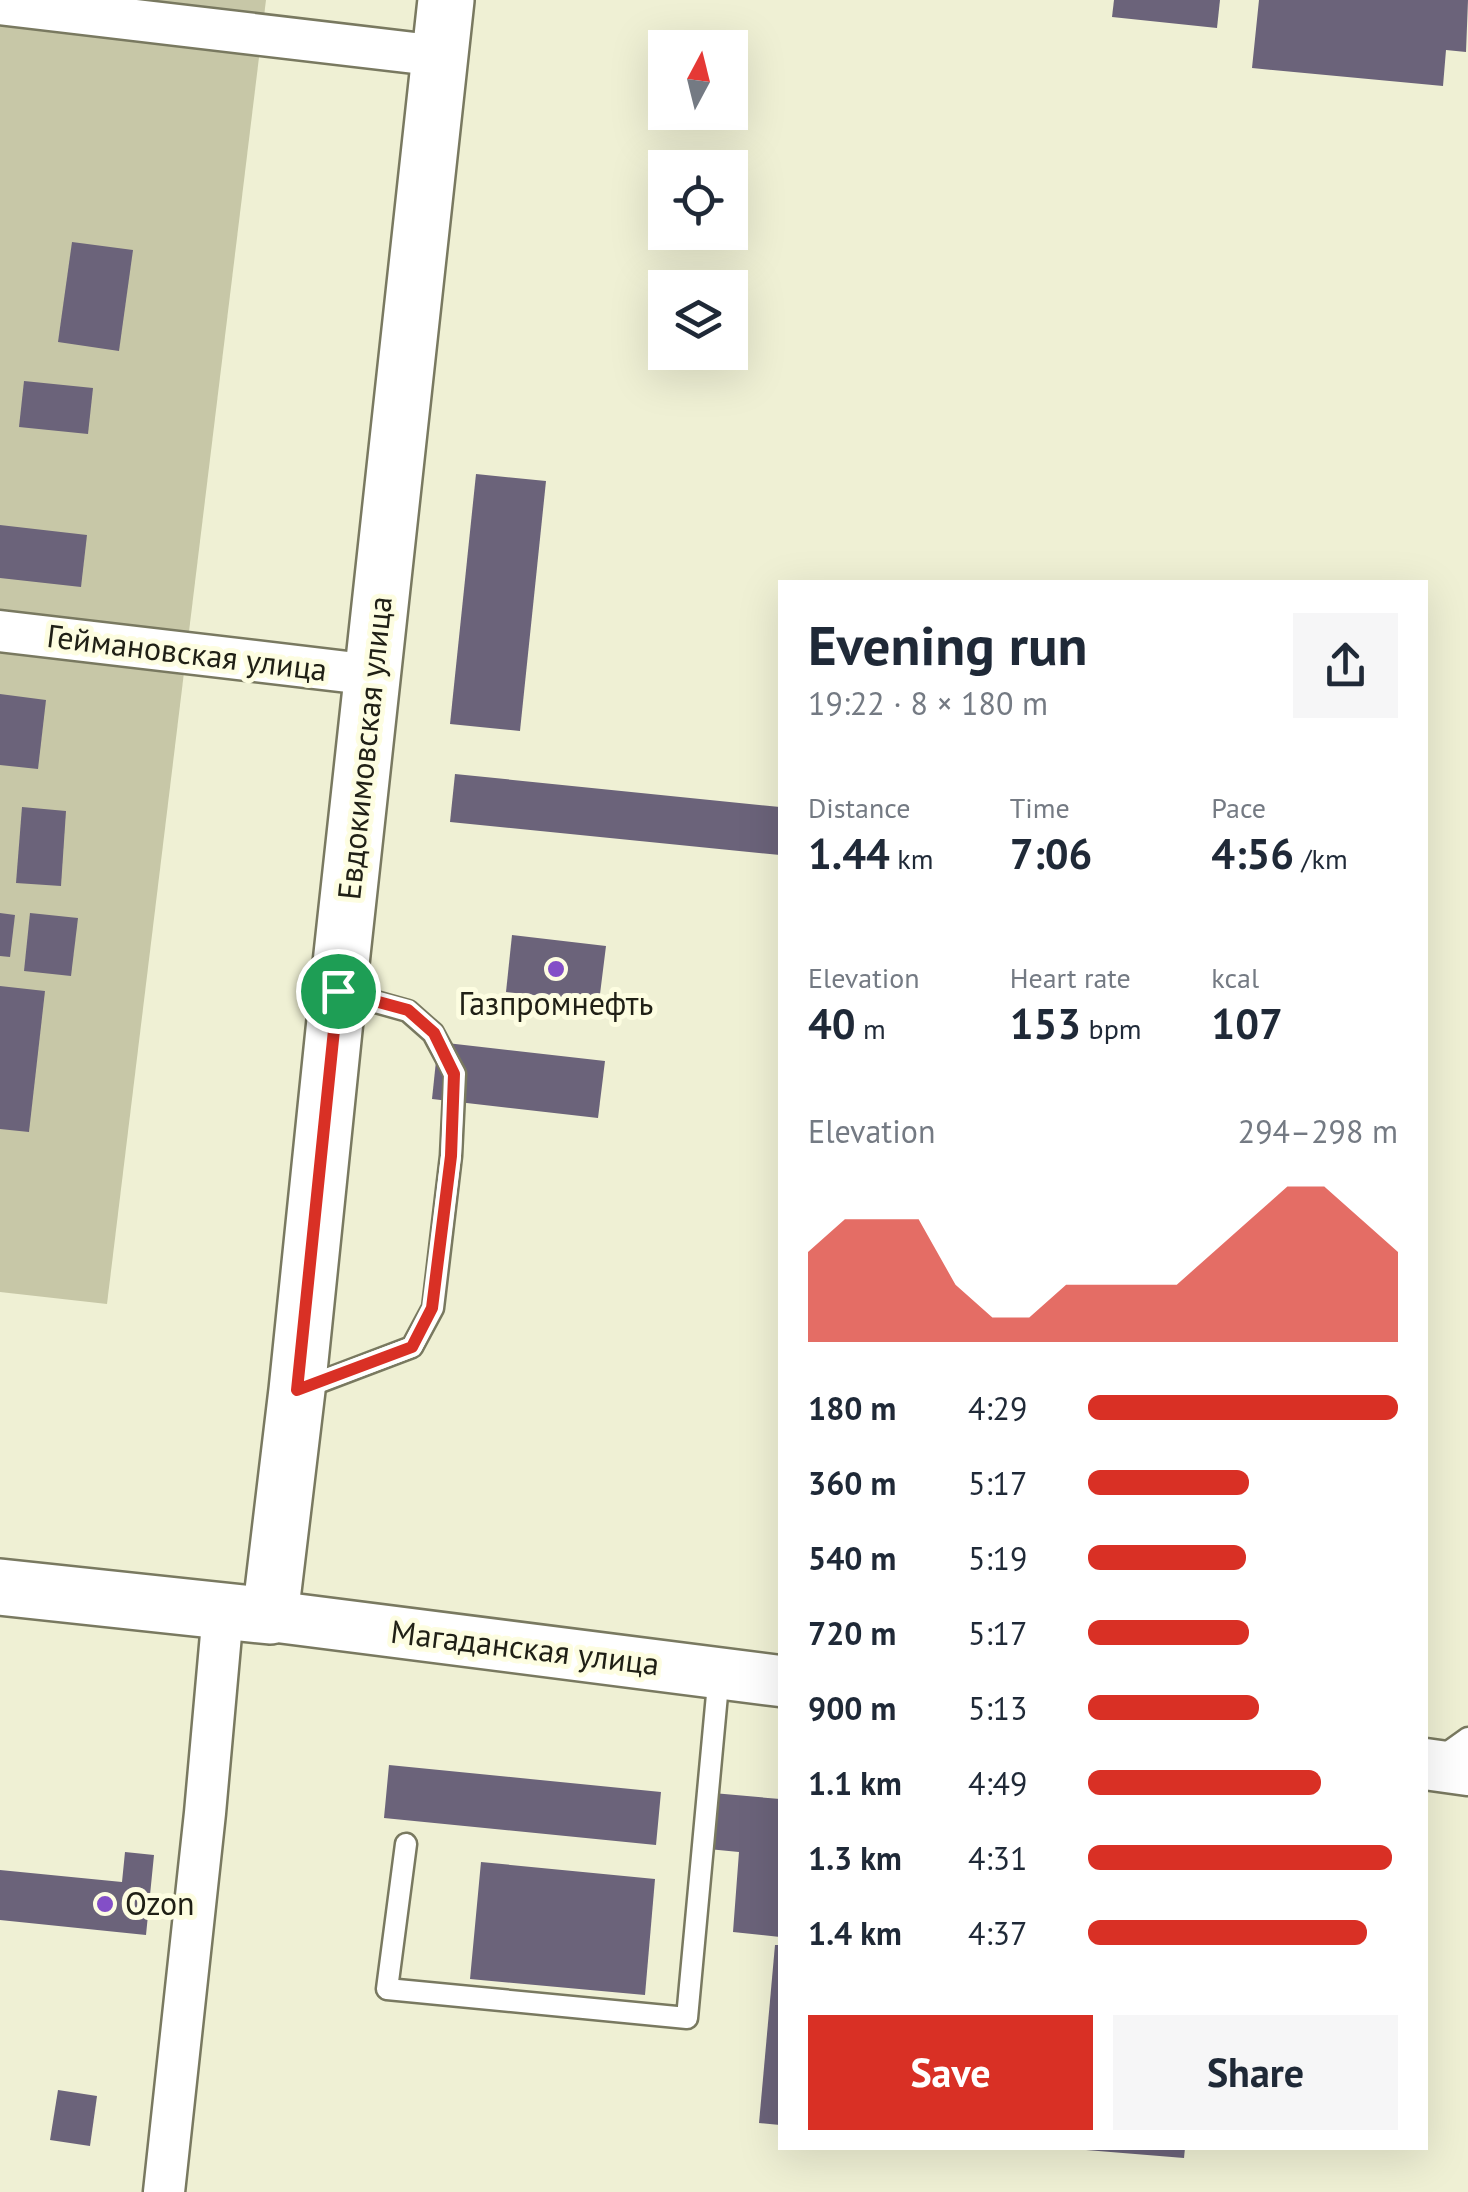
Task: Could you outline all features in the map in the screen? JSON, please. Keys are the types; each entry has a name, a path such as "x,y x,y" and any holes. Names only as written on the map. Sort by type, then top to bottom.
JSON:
{"main road":[{"name":"Евдокимовская улица","path":"246,1614 297,1390 446,0"},
{"path":"0,1587 246,1614"}],"street":[{"path":"0,4 440,56"},
{"name":"Геймановская улица","path":"0,632 373,675"},
{"path":"164,2192 204,1813 246,1614"},
{"name":"Магаданская улица","path":"246,1614 778,1681"}],"lane":[{"path":"297,1390 412,1347 432,1308 451,1156 454,1074 434,1033 408,1010 338,991"},
{"path":"406,1844 387,1990 686,2018 719,1673"}],"green space":[{"path":"0,0 266,0 107,1304 0,1292"}],"building":[{"path":"1114,0 1220,0 1217,28 1112,17"},
{"path":"1259,0 1468,0 1466,52 1446,50 1443,86 1252,68"},
{"path":"72,242 133,250 119,351 58,342"},
{"path":"24,381 93,388 88,434 19,427"},
{"path":"476,474 546,481 520,731 450,724"},
{"path":"0,525 87,535 81,587 0,578"},
{"path":"0,694 46,700 38,769 0,765"},
{"path":"455,774 778,807 778,855 450,822"},
{"path":"22,807 66,811 61,886 16,883"},
{"path":"0,913 15,915 10,957 0,956"},
{"path":"30,913 78,918 71,976 24,971"},
{"name":"Газпромнефть","path":"512,935 606,946 599,1002 506,992"},
{"path":"0,986 45,991 29,1132 0,1129"},
{"path":"438,1042 605,1061 598,1118 432,1099"},
{"path":"389,1765 661,1792 656,1845 384,1818"},
{"path":"713,1793 778,1799 778,1937 733,1932 739,1852 708,1849"},
{"path":"125,1852 154,1855 146,1935 0,1920 0,1870 122,1882"},
{"path":"481,1862 655,1879 645,1995 470,1979"},
{"path":"775,1945 778,1945 778,2125 759,2123"},
{"path":"58,2090 97,2096 90,2146 50,2140"},
{"path":"1086,2150 1185,2150 1184,2158"}],"place":[{"name":"Газпромнефть","path":"556,969"},
{"name":"Ozon","path":"105,1904"}],"route":[{"path":"338,991 408,1010 434,1033 454,1074 451,1156 432,1308 412,1347 297,1390 311,1257 338,991"}]}
